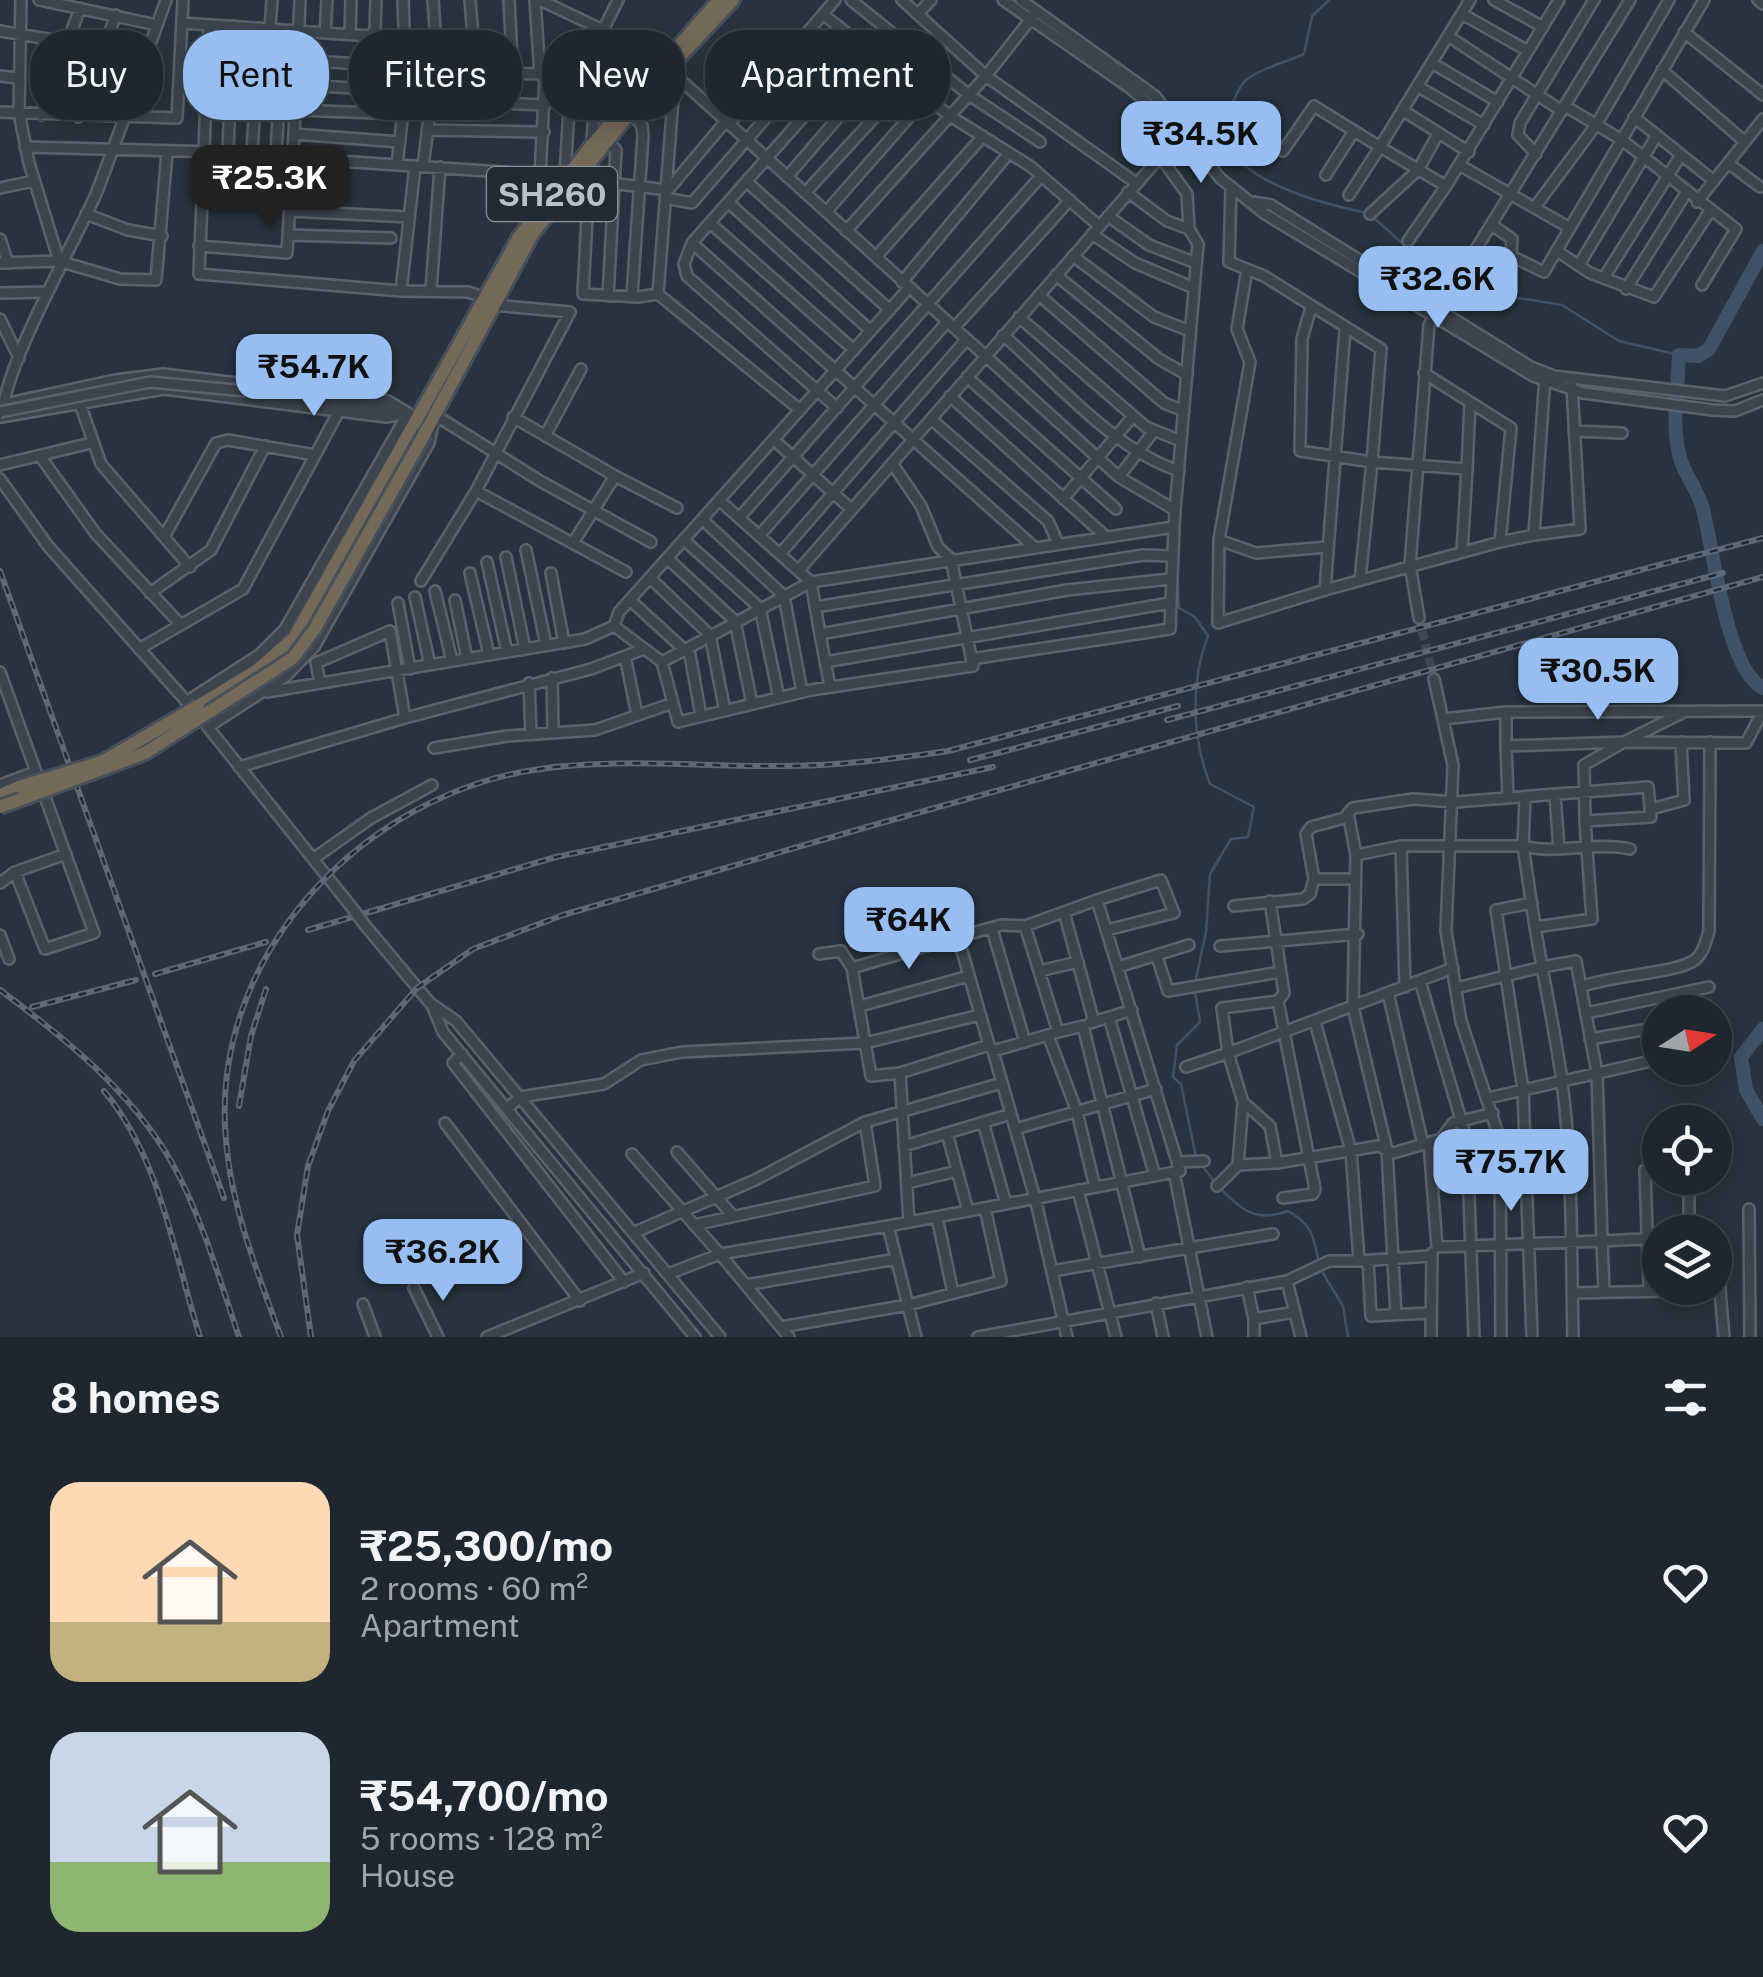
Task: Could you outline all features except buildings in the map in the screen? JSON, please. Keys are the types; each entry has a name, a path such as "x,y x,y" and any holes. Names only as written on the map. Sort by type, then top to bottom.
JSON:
{"highway":[{"name":"SH260","path":"685,47 719,0"},
{"path":"685,52 733,0"},
{"name":"SH260","path":"0,795 128,749 281,652 310,614 488,301 572,182 592,145 614,120"},
{"path":"488,301 533,233 624,120"},
{"path":"0,807 132,760 293,658 421,420"}],"street":[{"path":"21,0 19,113 24,147 58,260"},
{"path":"39,0 157,26"},
{"path":"155,30 166,0"},
{"path":"163,118 177,118 183,0"},
{"path":"252,151 265,28 272,0"},
{"path":"298,30 300,0"},
{"path":"326,0 326,30"},
{"path":"350,0 350,30"},
{"path":"374,30 376,0"},
{"path":"402,0 404,30"},
{"path":"433,0 435,30"},
{"path":"470,0 472,30"},
{"path":"509,0 511,30"},
{"path":"542,60 538,0 603,30 618,0"},
{"path":"666,194 835,0"},
{"path":"851,0 969,95 1040,142"},
{"path":"902,0 986,76 1136,182"},
{"path":"918,14 931,0"},
{"path":"1002,0 1034,15 1140,83 1168,108 1182,132 1231,187 1265,214 1439,309 1545,377 1712,410 1746,409 1763,400"},
{"path":"1021,0 1034,15"},
{"path":"1349,195 1470,0"},
{"path":"1494,0 1542,27"},
{"path":"1536,154 1517,131 1594,0"},
{"path":"1418,618 1410,565 1414,468 1429,325 1630,0"},
{"path":"1535,207 1596,125 1669,0"},
{"path":"1492,225 1512,239 1512,256 1544,272 1704,0"},
{"path":"1408,240 1469,152 1556,1"},
{"path":"71,30 80,8"},
{"path":"823,14 842,30"},
{"path":"1462,14 1528,51"},
{"path":"110,30 116,15"},
{"path":"1034,15 950,116 1010,153 1099,226"},
{"path":"182,24 283,30"},
{"path":"209,25 198,270 203,276 431,290 570,312 476,490 421,581"},
{"path":"228,149 233,26"},
{"path":"0,31 30,36"},
{"path":"1684,32 1763,94"},
{"path":"1448,36 1536,94 1622,140 1736,230 1702,286"},
{"path":"1432,63 1498,102"},
{"path":"1662,70 1745,142"},
{"path":"0,76 18,78"},
{"path":"685,84 1118,476 1175,510"},
{"path":"1417,86 1484,126"},
{"path":"1283,151 1314,106 1446,186"},
{"path":"1402,110 1469,152"},
{"path":"0,112 30,114"},
{"path":"1634,117 1714,181"},
{"path":"1697,202 1763,119"},
{"path":"1,411 58,260 86,214 122,120"},
{"path":"276,152 278,120"},
{"path":"199,246 282,254 288,250 295,120"},
{"path":"398,165 402,120"},
{"path":"400,291 408,217 428,120"},
{"path":"540,176 544,120"},
{"path":"571,120 572,182 582,294 658,294 800,410"},
{"path":"592,145 593,120"},
{"path":"632,295 642,126 637,120"},
{"path":"658,294 668,120"},
{"path":"24,147 111,152 276,152 572,182 615,182 638,185 692,203 765,120"},
{"path":"803,120 692,243 684,264 686,276 837,408"},
{"path":"787,177 836,120"},
{"path":"805,194 873,120"},
{"path":"826,212 907,120"},
{"path":"846,231 946,120"},
{"path":"427,130 544,132"},
{"path":"799,570 1182,132"},
{"path":"1326,174 1354,132"},
{"path":"294,134 400,142"},
{"path":"1370,214 1418,170 1438,134"},
{"path":"876,257 982,136"},
{"path":"1579,265 1657,136"},
{"path":"608,141 616,150 608,296"},
{"path":"0,239 4,263 58,260 148,283 160,274 168,153"},
{"path":"264,692 546,646 614,626 630,600 890,310 1010,153"},
{"path":"972,659 1170,628 1175,510 1198,244 1188,228 1187,194 1159,155"},
{"path":"1604,276 1681,155"},
{"path":"1728,162 1760,188"},
{"path":"1460,166 1570,228"},
{"path":"431,290 440,168"},
{"path":"739,518 1041,176"},
{"path":"0,188 34,181"},
{"path":"748,182 890,310"},
{"path":"1231,187 1229,262 1381,350 1360,580"},
{"path":"1128,192 1167,221 1188,228"},
{"path":"1626,288 1686,193"},
{"path":"760,536 950,325 1070,200"},
{"path":"728,203 871,330"},
{"path":"290,211 408,217"},
{"path":"1556,250 1579,265 1654,298 1710,211"},
{"path":"86,214 128,230 162,236"},
{"path":"1108,216 1149,245 1196,263"},
{"path":"710,224 854,350"},
{"path":"1092,234 1135,263 1194,288"},
{"path":"289,235 390,238"},
{"path":"692,243 1033,546"},
{"path":"1072,256 1154,317 1190,331"},
{"path":"1247,269 1237,329 1250,362 1220,540 1218,623 1410,565 1500,542 1580,529 1572,385"},
{"path":"1056,275 1159,359 1186,375"},
{"path":"0,293 46,292"},
{"path":"1039,295 1164,404 1184,411"},
{"path":"1311,307 1302,339 1300,451 1414,468 1468,469"},
{"path":"1019,317 1154,432 1181,442"},
{"path":"0,319 19,358"},
{"path":"1325,590 1345,329"},
{"path":"1003,335 1138,452 1178,471"},
{"path":"780,554 966,340"},
{"path":"545,436 581,369"},
{"path":"1424,373 1511,428 1500,542"},
{"path":"1,411 76,388 147,374 180,374 388,402 494,453 651,542"},
{"path":"1534,535 1545,377"},
{"path":"966,378 1116,509"},
{"path":"1,411 150,382 246,390 421,420"},
{"path":"1572,385 1641,383 1712,395 1736,395 1763,383"},
{"path":"76,388 101,464 190,566"},
{"path":"1,411 80,403 136,391 179,390 421,420"},
{"path":"950,396 1105,536"},
{"path":"1462,552 1470,402"},
{"path":"139,648 242,589 338,411"},
{"path":"1064,499 1134,416"},
{"path":"514,417 677,508"},
{"path":"930,419 1048,521 1058,543"},
{"path":"208,727 300,664 327,628 429,443 421,420"},
{"path":"186,702 260,655 285,629 421,420"},
{"path":"1574,430 1622,433"},
{"path":"1118,476 1154,432"},
{"path":"164,537 216,443 228,440 314,455"},
{"path":"774,440 851,510"},
{"path":"0,465 92,442"},
{"path":"150,593 215,544 265,446"},
{"path":"40,456 96,534 181,625"},
{"path":"614,626 662,662 678,722 802,692 973,666 951,559 938,548 922,506 892,463"},
{"path":"573,543 615,476"},
{"path":"0,479 48,546 208,727 430,1003 456,1021 720,1337"},
{"path":"476,490 626,572"},
{"path":"719,500 811,582 830,687"},
{"path":"702,520 784,596 802,692"},
{"path":"662,662 811,582 1174,527"},
{"path":"684,540 760,608 779,698"},
{"path":"1220,540 1256,553 1328,547"},
{"path":"526,550 546,646"},
{"path":"815,607 1143,555 1172,556"},
{"path":"506,556 525,649"},
{"path":"667,558 735,621 752,704"},
{"path":"487,562 507,652"},
{"path":"470,572 489,655"},
{"path":"552,573 564,642"},
{"path":"650,578 710,635 725,711"},
{"path":"820,634 962,612 1067,590 1170,579"},
{"path":"434,591 452,661"},
{"path":"415,598 430,665"},
{"path":"455,600 467,659"},
{"path":"630,600 691,658 701,716"},
{"path":"398,603 410,669"},
{"path":"825,662 1170,603"},
{"path":"320,683 316,662 390,631 405,718"},
{"path":"239,768 644,649"},
{"path":"624,656 637,715"},
{"path":"0,672 94,933 49,950 42,945 15,872"},
{"path":"552,678 553,733"},
{"path":"1434,679 1454,765 1446,931 1461,1021 1500,1140 1501,1337"},
{"path":"529,683 530,734"},
{"path":"434,748 530,734 595,730 673,703"},
{"path":"1535,927 1592,919 1584,766 1686,710"},
{"path":"1444,719 1506,712 1763,711 1746,742 1506,746"},
{"path":"1506,712 1508,798"},
{"path":"0,719 14,714"},
{"path":"1650,809 1684,800 1681,742"},
{"path":"1581,986 1603,977 1688,963 1703,950 1710,931 1710,742"},
{"path":"0,784 35,772"},
{"path":"313,859 371,818 432,785"},
{"path":"1396,1315 1387,1150 1353,1007 1358,934 1356,855 1348,817 1353,808 1413,799 1455,802 1648,787 1651,817 1585,820"},
{"path":"1555,795 1559,849"},
{"path":"1525,797 1524,846 1562,1081 1574,1337"},
{"path":"1234,906 1310,894 1314,879 1306,834 1311,827 1348,817"},
{"path":"1356,855 1401,846 1452,844 1524,846 1544,852 1587,847 1630,849"},
{"path":"1401,846 1404,987"},
{"path":"0,884 15,872 66,854"},
{"path":"1314,879 1354,880"},
{"path":"852,968 958,936 1025,926 1161,880 1174,913 1107,930"},
{"path":"1097,900 1176,1167 1197,1296 1208,1337"},
{"path":"1218,1186 1238,1165 1243,1102 1228,1053 1222,1008 1278,1001 1284,993 1270,901"},
{"path":"1532,903 1496,910 1523,1090 1532,1244 1532,1337"},
{"path":"946,906 1035,1198 1066,1337"},
{"path":"1064,912 1094,1022"},
{"path":"1025,926 1095,1187"},
{"path":"992,929 1025,1042"},
{"path":"1220,946 1358,934"},
{"path":"0,935 9,959"},
{"path":"1118,967 1189,945"},
{"path":"818,954 841,951 852,968 871,1076 900,1073 1025,1042 1132,1010"},
{"path":"1157,957 1168,992 1280,972"},
{"path":"1456,988 1576,961 1597,1073 1604,1292"},
{"path":"1039,972 1078,962"},
{"path":"1186,1066 1315,1022 1452,968"},
{"path":"860,1006 969,976"},
{"path":"1420,980 1459,1121 1468,1140 1474,1337"},
{"path":"1586,1013 1709,987"},
{"path":"1388,994 1426,1144 1437,1247"},
{"path":"1278,1001 1312,1158 1313,1194 1283,1198"},
{"path":"430,1003 443,1032 696,1337"},
{"path":"507,1109 520,1098 604,1084 641,1060 682,1052 866,1043 980,1015"},
{"path":"1109,1017 1155,1176"},
{"path":"1315,1022 1350,1151 1372,1316 1430,1313"},
{"path":"1083,1026 1140,1256"},
{"path":"1590,1039 1642,1030"},
{"path":"462,1054 453,1063 624,1282"},
{"path":"1488,1098 1642,1062"},
{"path":"900,1073 909,1222"},
{"path":"634,1232 717,1198 865,1122 1002,1083"},
{"path":"1015,1129 1156,1089"},
{"path":"1243,1102 1270,1126 1277,1164"},
{"path":"904,1146 1011,1114"},
{"path":"1238,1165 1277,1164 1378,1146 1393,1153 1441,1140 1459,1121 1493,1114"},
{"path":"694,1225 874,1186 865,1122"},
{"path":"983,1122 1006,1204"},
{"path":"445,1123 580,1301"},
{"path":"947,1133 968,1211"},
{"path":"677,1152 733,1216"},
{"path":"632,1154 789,1337"},
{"path":"668,1274 720,1254 1155,1176 1204,1161"},
{"path":"907,1183 957,1170"},
{"path":"1078,1190 1116,1337"},
{"path":"780,1327 908,1305 1001,1281 984,1208"},
{"path":"1749,1209 1750,1337"},
{"path":"937,1216 954,1293"},
{"path":"888,1226 916,1337"},
{"path":"1052,1270 1273,1234"},
{"path":"1431,1337 1429,1256 1437,1247 1642,1238"},
{"path":"978,1337 1288,1281 1329,1262 1429,1256"},
{"path":"746,1285 896,1259"},
{"path":"487,1337 644,1273"},
{"path":"1288,1281 1302,1337"},
{"path":"414,1288 438,1337"},
{"path":"1247,1288 1254,1337"},
{"path":"1572,1292 1642,1291"},
{"path":"1156,1302 1163,1337"},
{"path":"363,1304 376,1337"},
{"path":"1721,1305 1724,1337"},
{"path":"1254,1319 1295,1312"}],"waterway":[{"path":"1329,0 1312,16 1304,54 1260,72 1240,87 1225,129 1231,149 1246,167 1269,181 1322,202 1368,213"},
{"path":"1374,218 1432,270 1454,280"},
{"path":"1763,251 1709,349 1698,356 1679,355 1675,414 1680,457 1702,506 1730,633 1750,676 1763,688"},
{"path":"1461,283 1482,292 1562,305 1619,341 1679,355"},
{"path":"1177,570 1179,608 1195,617 1208,636 1196,691 1197,729 1204,766 1210,784 1254,807 1248,837 1231,839 1210,874 1206,932 1195,983"},
{"path":"1195,991 1200,1022 1177,1045 1173,1077 1181,1084 1196,1157"},
{"path":"1763,1029 1741,1057 1746,1090 1763,1119"},
{"path":"1201,1164 1214,1181"},
{"path":"1219,1187 1258,1215 1288,1211 1297,1216 1311,1233 1319,1263"},
{"path":"1321,1270 1343,1306 1348,1337"}],"tunnel":[{"path":"1419,618 1434,679"}],"railway":[{"path":"281,1337 245,1233 232,1180 225,1126 229,1061 246,1000 274,943 313,892 359,848 412,812 471,786 564,766 803,766 948,751 1763,538"},
{"path":"0,571 224,1198"},
{"path":"1167,720 1723,573"},
{"path":"311,1337 297,1235 308,1166 328,1111 354,1061 417,988 473,949 563,915 874,825 1763,577"},
{"path":"970,760 1178,706"},
{"path":"308,930 556,857 993,767"},
{"path":"155,974 266,942"},
{"path":"32,1007 136,980"},
{"path":"239,1106 251,1036 266,989"},
{"path":"0,990 101,1074 164,1149 197,1216 239,1337"},
{"path":"104,1091 123,1118 153,1177 200,1337"}]}
